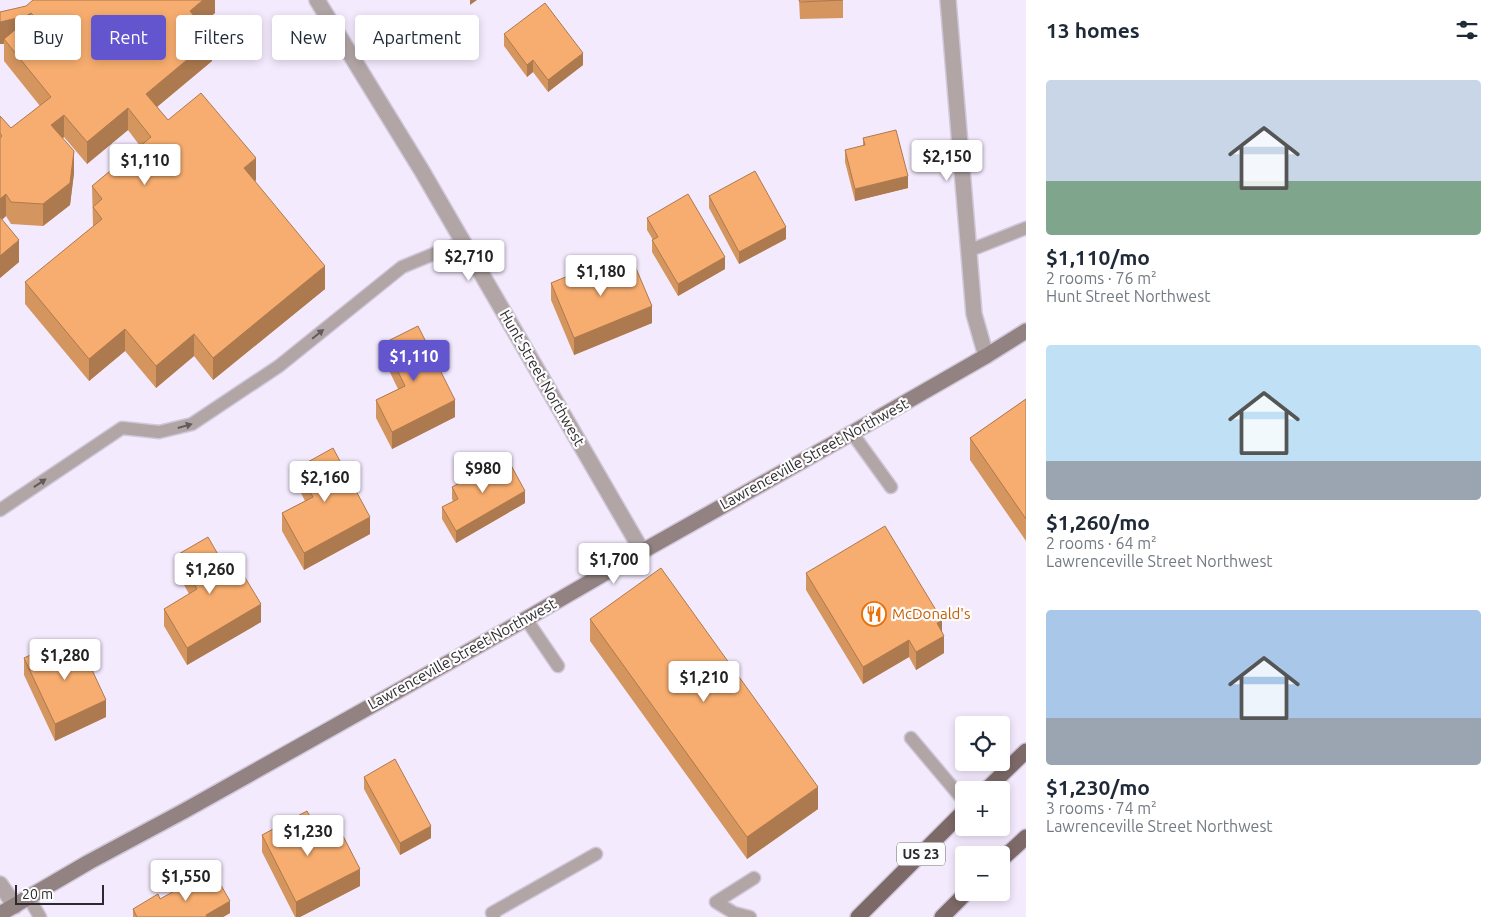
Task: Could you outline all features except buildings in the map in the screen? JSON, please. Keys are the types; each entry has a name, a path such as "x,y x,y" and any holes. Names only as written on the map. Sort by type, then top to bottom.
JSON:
{"main road":[{"path":"995,781 1026,751"},
{"name":"US 23","path":"858,917 955,820"},
{"path":"1010,852 1026,837"},
{"path":"942,917 959,901"}],"street":[{"name":"Hunt Street Northwest","path":"317,0 422,171 642,551"},
{"path":"948,0 974,314 986,356"},
{"name":"Lawrenceville Street Northwest","path":"0,914 89,862 184,811 852,434 1026,331"},
{"path":"0,884 15,906"}],"lane":[{"path":"968,251 1026,228"},
{"path":"0,510 122,428 159,432 192,424 279,366 402,267 463,242"},
{"path":"852,434 891,488"},
{"path":"526,619 558,666"},
{"path":"911,738 955,790"},
{"path":"494,917 492,913 596,854"},
{"path":"716,902 754,878"},
{"path":"29,898 40,917"},
{"path":"716,902 722,917"},
{"path":"716,902 734,913 750,917"}],"place":[{"name":"McDonald's","path":"874,614"}]}
